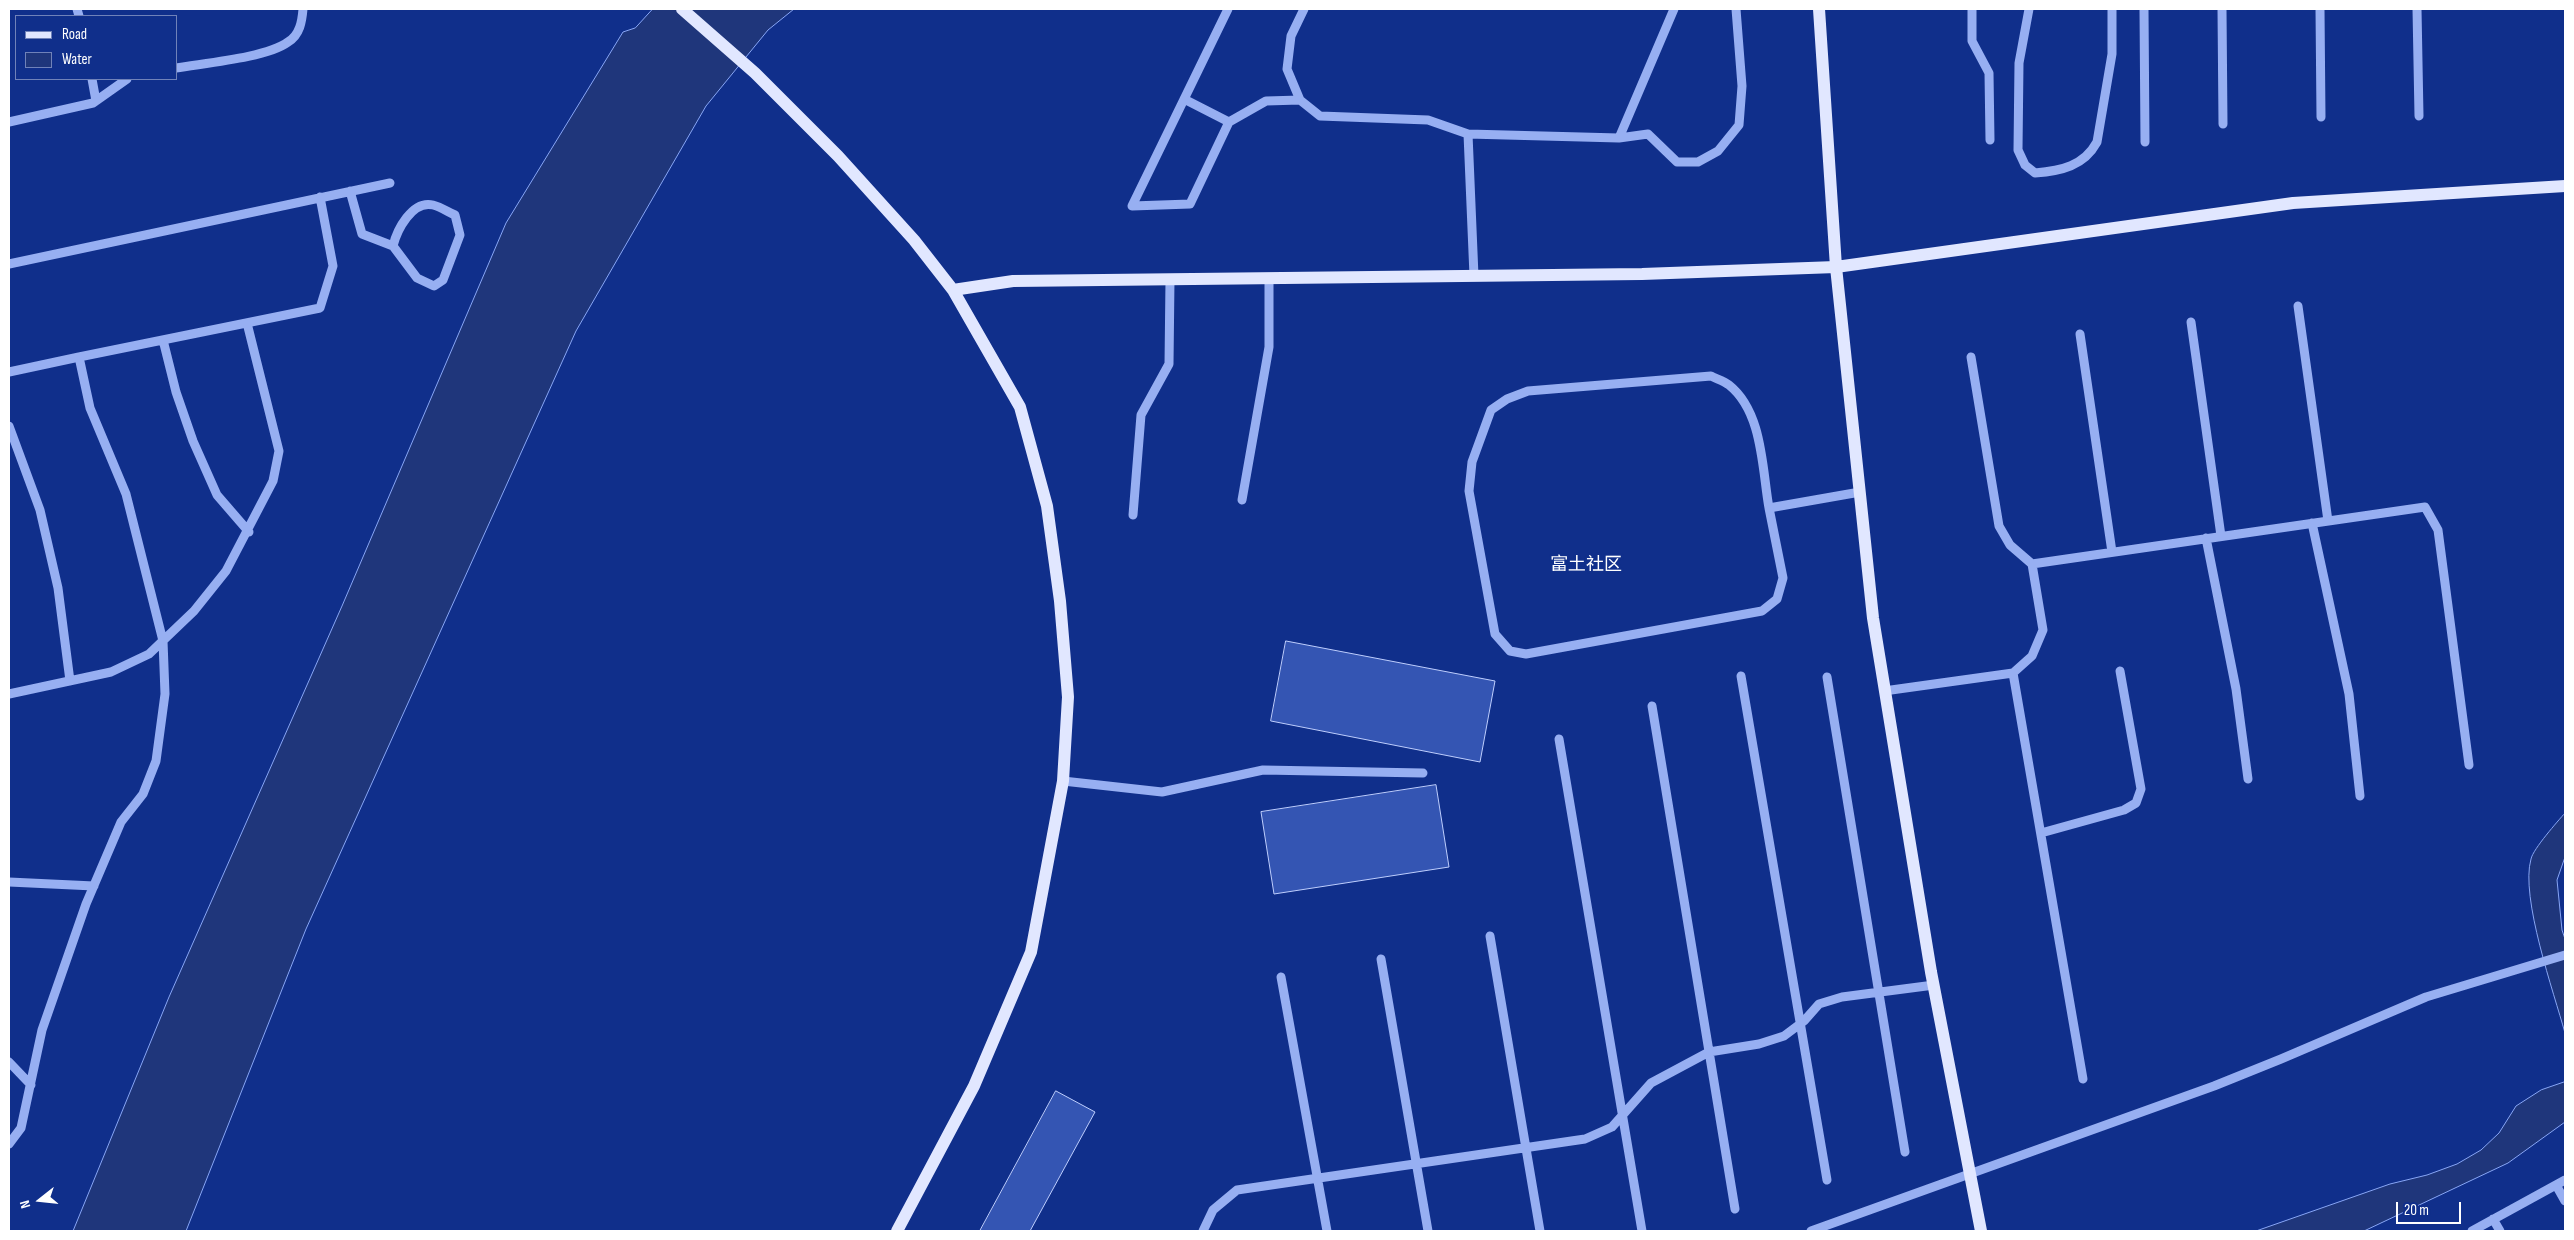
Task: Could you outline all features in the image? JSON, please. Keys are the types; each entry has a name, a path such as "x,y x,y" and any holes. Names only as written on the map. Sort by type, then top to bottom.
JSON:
{"main road":[{"path":"682,9 755,73 857,177 914,240 952,290 1020,407 1047,506 1060,601 1068,697 1063,781 1031,952 974,1086 897,1231"},
{"path":"1819,9 1836,266 1873,618 1934,985 1968,1174 1981,1231"},
{"path":"952,290 1013,281 1642,274 1836,266 2293,203 2565,186"}],"street":[{"path":"178,68 266,52 289,42 302,26 303,9"},
{"path":"1228,9 1132,206 1190,204 1228,122 1266,101 1300,100"},
{"path":"1304,9 1291,36 1287,68 1300,100 1320,116 1428,120 1468,134 1619,138 1648,134 1677,162 1698,162 1718,151 1739,125 1742,86 1736,9"},
{"path":"1619,138 1674,9"},
{"path":"1972,9 1972,41 1988,73 1990,140"},
{"path":"2029,9 2019,63 2018,150 2025,165 2035,173 2051,172 2077,164 2091,154 2097,142 2112,54 2112,9"},
{"path":"2144,9 2145,142"},
{"path":"2222,9 2223,124"},
{"path":"2320,9 2321,117"},
{"path":"2417,9 2419,116"},
{"path":"92,80 96,101"},
{"path":"9,122 96,101 126,80"},
{"path":"1184,99 1228,122"},
{"path":"1468,134 1474,276"},
{"path":"9,264 390,183"},
{"path":"350,191 362,234 393,246 417,278 434,286 443,280 460,236 455,215 432,205 417,208 398,229 393,246"},
{"path":"9,372 320,308 333,266 320,198"},
{"path":"1242,500 1269,347 1268,279"},
{"path":"1133,515 1141,415 1169,364 1170,280"},
{"path":"2298,306 2328,521"},
{"path":"2191,322 2221,536"},
{"path":"9,694 111,672 149,654 194,611 226,571 273,481 279,451 247,323"},
{"path":"2080,334 2112,552"},
{"path":"163,340 179,400 209,477 217,495 248,532"},
{"path":"9,1144 21,1128 42,1030 94,886 121,822 143,794 156,761 165,694 163,641 126,494 90,408 79,357"},
{"path":"1884,691 2013,673 2032,656 2043,630 2032,564 2010,545 1999,526 1971,357"},
{"path":"1711,376 1728,385 1746,405 1757,434 1769,508 1783,578 1777,599 1762,611 1526,654 1510,650 1494,634 1469,491 1472,462 1491,410 1507,399 1528,391 1711,376"},
{"path":"9,426 40,510 58,588 70,681"},
{"path":"1769,508 1860,492"},
{"path":"2032,564 2425,507 2438,530 2469,765"},
{"path":"2312,523 2349,694 2360,796"},
{"path":"2206,538 2236,690 2248,780"},
{"path":"2040,833 2124,810 2136,803 2141,789 2120,671"},
{"path":"2013,673 2083,1079"},
{"path":"1741,676 1827,1180"},
{"path":"1827,677 1905,1152"},
{"path":"1652,706 1736,1209"},
{"path":"1559,739 1642,1231"},
{"path":"1063,781 1162,792 1263,770 1423,773"},
{"path":"9,882 94,886"},
{"path":"1490,936 1540,1231"},
{"path":"1811,1231 2214,1086 2426,997 2565,955"},
{"path":"1381,959 1428,1231"},
{"path":"1281,977 1327,1231"},
{"path":"1203,1231 1213,1210 1237,1190 1585,1139 1612,1127 1651,1082 1709,1052 1759,1044 1784,1036 1800,1024 1819,1004 1842,997 1934,985"},
{"path":"9,1062 31,1085"},
{"path":"2472,1231 2565,1180"},
{"path":"2556,1185 2565,1201"},
{"path":"2494,1220 2500,1231"}],"water":[{"path":"653,9 794,9 768,30 706,106 576,331 306,929 186,1231 73,1231 169,997 342,606 506,223 623,32 635,28"},
{"path":"2565,813 2565,857 2557,880 2562,930 2565,939 2565,1033 2534,920 2529,876 2533,854"},
{"path":"2565,1082 2565,1122 2508,1163 2364,1231 2256,1231 2390,1184 2427,1175 2457,1164 2481,1150 2499,1133 2516,1106 2541,1090"}],"building":[{"path":"1286,641 1495,681 1480,762 1271,721"},
{"path":"1436,785 1449,867 1274,894 1261,812"},
{"path":"1056,1091 1095,1112 1030,1231 980,1231"}],"district":[{"name":"富土社区","path":"1586,565"}]}
